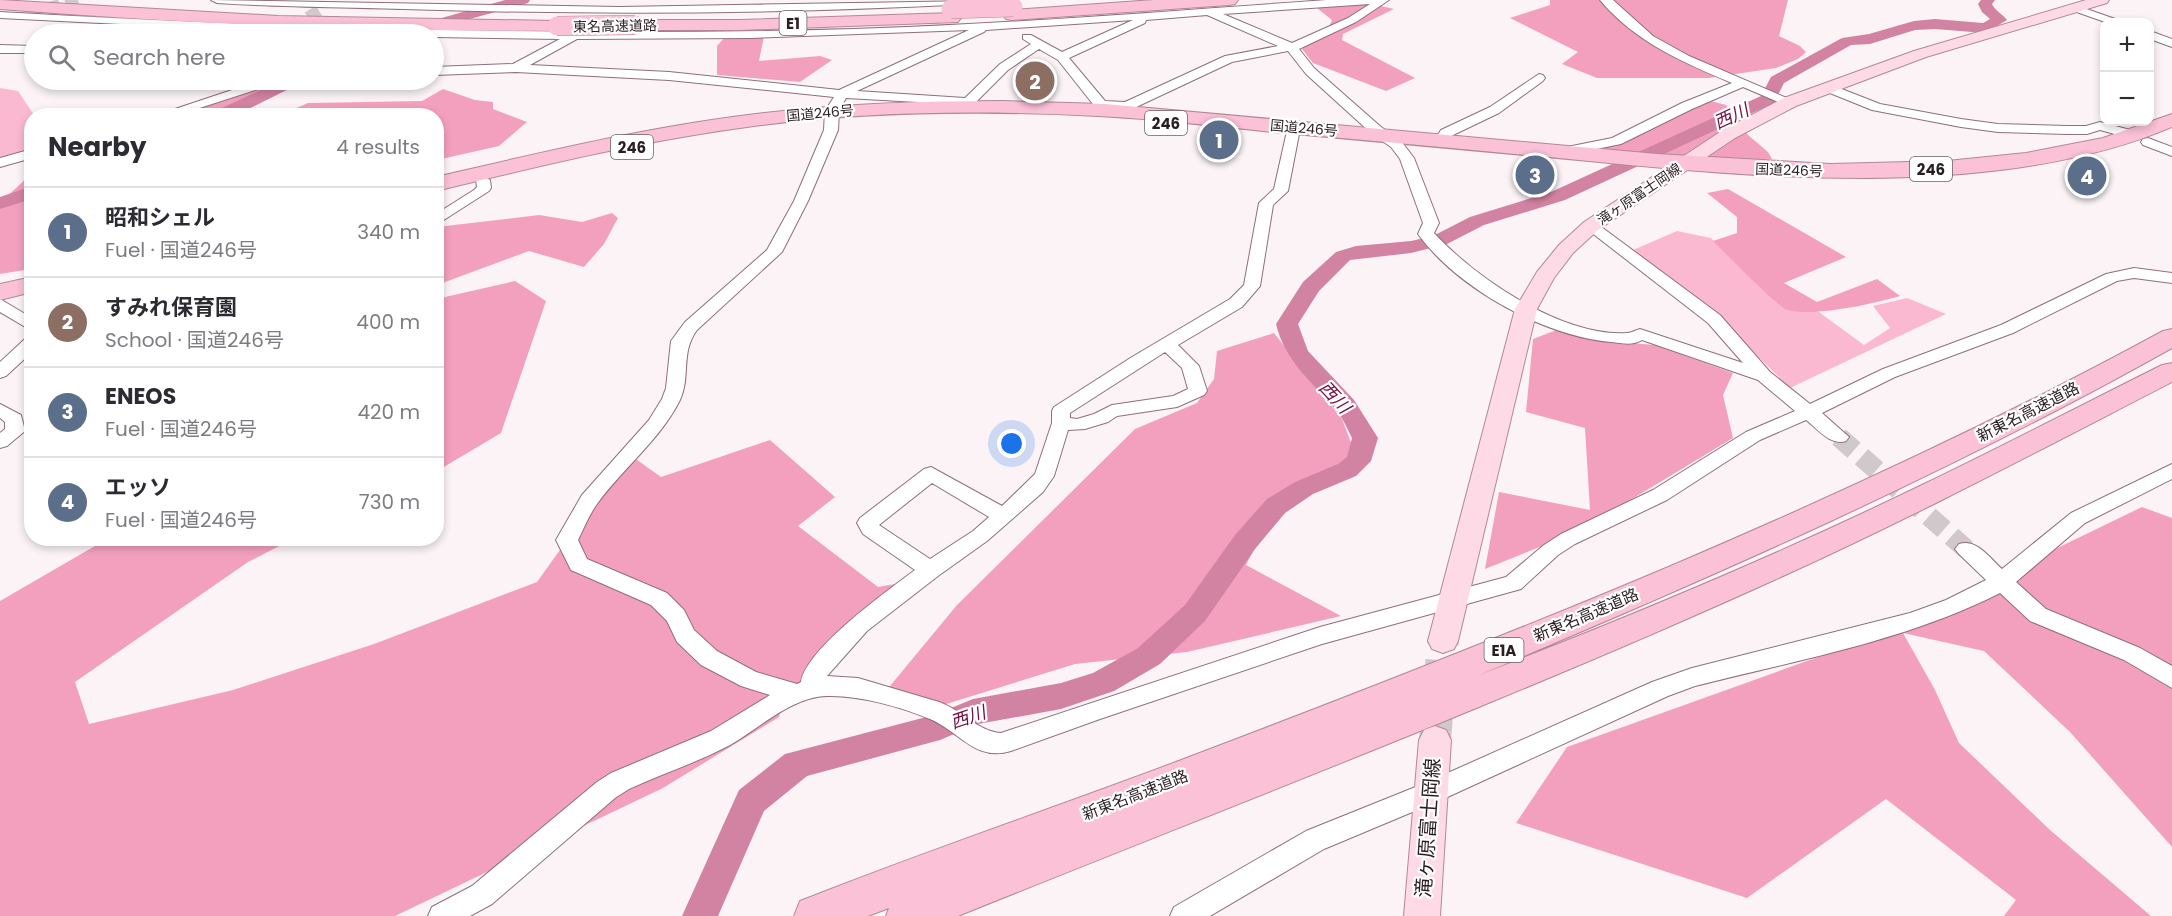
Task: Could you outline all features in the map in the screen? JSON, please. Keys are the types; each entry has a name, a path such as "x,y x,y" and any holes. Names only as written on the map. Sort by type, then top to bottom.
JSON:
{"highway":[{"name":"東名高速道路","path":"69,0 232,10 421,16 475,12 562,22"},
{"name":"東名高速道路","path":"1009,15 1122,0"},
{"name":"東名高速道路","path":"444,27 638,21 740,25 951,14 1009,15 1229,0"},
{"name":"東名高速道路","path":"0,4 290,24"},
{"name":"国道246号","path":"444,182 697,128 835,107 963,105 1103,108 1390,140 1820,178 1923,178 2058,164 2112,153 2172,120"},
{"name":"国道246号","path":"444,189 652,143 835,107 1106,117 1292,134 1441,141 1562,152 1588,158"},
{"name":"国道246号","path":"2141,139 2172,134"},
{"path":"0,283 24,278"},
{"path":"0,292 24,286"},
{"name":"新東名高速道路","path":"815,916 1305,730 1576,620 1903,474 2032,411 2172,337"},
{"name":"新東名高速道路","path":"907,916 1584,649 1761,572 1932,493 2172,371"}],"main road":[{"name":"滝ヶ原富士岡線","path":"1443,641 1526,309 1544,276 1566,249 1591,226 1673,166 1784,99 1829,88 1955,42 2102,0"},
{"name":"滝ヶ原富士岡線","path":"1422,916 1435,740"}],"street":[{"path":"217,0 475,12 497,9 606,5 668,12 994,0"},
{"path":"668,12 674,8 704,0"},
{"path":"775,9 787,0"},
{"path":"977,0 984,26"},
{"path":"835,107 984,26 1009,15 1154,15 1374,0"},
{"path":"1009,15 1039,44 1062,57 1103,108 1127,106 1228,59 1291,47 1352,20 1383,0"},
{"path":"1606,0 1649,38 1684,59 1784,99"},
{"path":"516,68 577,35 606,5"},
{"path":"2075,8 2103,18"},
{"path":"1207,11 1291,47 1310,71 1390,140 1407,158 1409,169 1421,192 1431,223 1426,234 1432,242 1492,293 1526,309 1592,334 1633,339 1640,334 1764,376"},
{"path":"0,15 172,24"},
{"path":"0,25 25,15"},
{"path":"1062,57 1154,15"},
{"path":"444,32 729,35 984,26"},
{"path":"2154,36 2172,43"},
{"path":"444,71 516,68 669,76 835,107 968,102 1004,67 1039,44"},
{"path":"0,49 24,50"},
{"path":"1441,141 1446,133 1479,120 1506,105 1539,78"},
{"path":"1562,152 1616,141 1688,106 1746,84"},
{"path":"1829,88 1877,107 1961,123 1998,128 2055,130 2087,130 2100,126 2172,152"},
{"path":"188,108 246,90"},
{"path":"804,691 749,679 709,658 685,636 676,616 659,599 579,564 567,540 589,501 656,424 671,399 675,388 680,341 691,326 774,252 801,201 831,130 835,107"},
{"path":"804,691 814,675 859,626 930,570 980,536 1036,487 1044,476 1060,423 1061,411 1138,361 1236,303 1252,286 1266,203 1281,191 1292,134"},
{"path":"0,163 24,156"},
{"path":"444,216 479,193 484,188 483,180"},
{"path":"1591,226 1714,320 1764,376 1839,437"},
{"path":"442,916 482,895 613,786 727,734 804,691 826,686 858,688 939,712 983,742 1001,744 1320,636 1513,583 1551,550 1569,539 1660,495 1754,436 1912,363 2007,329 2112,277 2134,273 2172,278"},
{"path":"0,304 24,320"},
{"path":"1060,423 1078,424 1101,418 1112,411 1177,401 1198,391 1190,366 1168,345"},
{"path":"0,372 24,350"},
{"path":"0,410 14,419 15,433 0,442"},
{"path":"1184,916 1315,840 1432,792 1671,685 1692,677 1914,621 1975,597 2000,583 2078,518 2172,471"},
{"path":"930,570 870,529 867,523 931,474 1002,515"},
{"path":"1966,549 2000,583 2038,615 2132,654 2172,678"}],"shaded area":[{"path":"1550,0 1788,0 1779,36 1800,46 1806,52 1798,59 1776,68 1709,78 1597,78 1562,64 1578,52 1510,18 1550,5"},
{"path":"1368,3 1394,9 1343,34 1342,40 1415,78 1386,91 1313,63 1302,49 1328,29 1332,20 1317,8"},
{"path":"726,36 764,36 759,61 820,56 832,60 800,82 717,75 717,46"},
{"path":"0,88 18,91 29,108 24,108 24,155 0,163"},
{"path":"444,89 475,100 493,102 493,109 527,122 499,146 444,158 444,108 296,108 308,103 422,101"},
{"path":"252,90 266,91 227,108 195,108"},
{"path":"1699,98 1726,105 1748,135 1768,152 1772,159 1732,163 1604,149"},
{"path":"24,181 24,270 0,274 0,203"},
{"path":"1728,189 1846,257 1784,283 1817,302 1877,279 1900,296 1828,311 1798,312 1782,307 1713,241 1737,233 1737,217 1707,193"},
{"path":"612,213 618,218 604,244 584,267 529,251 444,282 444,226 539,215 582,222"},
{"path":"1677,231 1711,238 1782,307 1812,307 1864,345 1890,328 1873,306 1907,298 1946,314 1790,388 1719,318 1626,253"},
{"path":"515,281 546,301 501,433 444,467 444,298"},
{"path":"1559,329 1595,340 1655,345 1733,373 1723,395 1733,438 1579,531 1485,569 1499,492 1590,510 1585,428 1526,412 1533,339"},
{"path":"1274,333 1342,419 1358,461 1276,506 1246,565 1341,616 1187,652 1075,664 940,706 885,692 957,605 1135,429 1197,403 1214,379 1217,351"},
{"path":"770,440 835,497 798,526 878,587 917,580 861,625 818,664 786,701 779,717 663,788 395,916 0,916 0,601 95,546 279,546 248,562 75,682 89,724 233,690 374,644 537,582 633,457 661,477"},
{"path":"2142,507 2172,518 2172,847 2070,732 1984,651 1903,633 1935,690 1959,743 2050,830 2151,916 2004,916 2016,900 1886,799 1747,898 1516,823 1567,747 1871,638"}],"waterway":[{"path":"434,24 523,0"},
{"name":"西川","path":"700,916 751,801 797,764 940,727 973,712 1061,696 1103,682 1149,656 1174,635 1195,613 1245,542 1276,506 1304,488 1347,470 1358,461 1365,438 1345,405 1314,374 1297,352 1287,324 1311,287 1343,256 1356,252 1411,247 1440,240 1477,221 1558,196 1768,99 1777,80 1847,41 1870,39 1914,26 1935,24 1985,28 2000,20 1987,9 1985,4 1988,0"},
{"path":"236,108 274,90"},
{"path":"0,203 24,195"}],"tunnel":[{"path":"29,14 80,0"},
{"path":"1179,0 1205,11"},
{"path":"299,24 323,9"},
{"path":"1839,437 1966,549"},
{"path":"1435,740 1443,641"}],"place":[{"name":"すみれ保育園","path":"1035,81"},
{"name":"昭和シェル","path":"1219,140"},
{"name":"ENEOS","path":"1535,175"},
{"name":"エッソ","path":"2087,176"}]}
